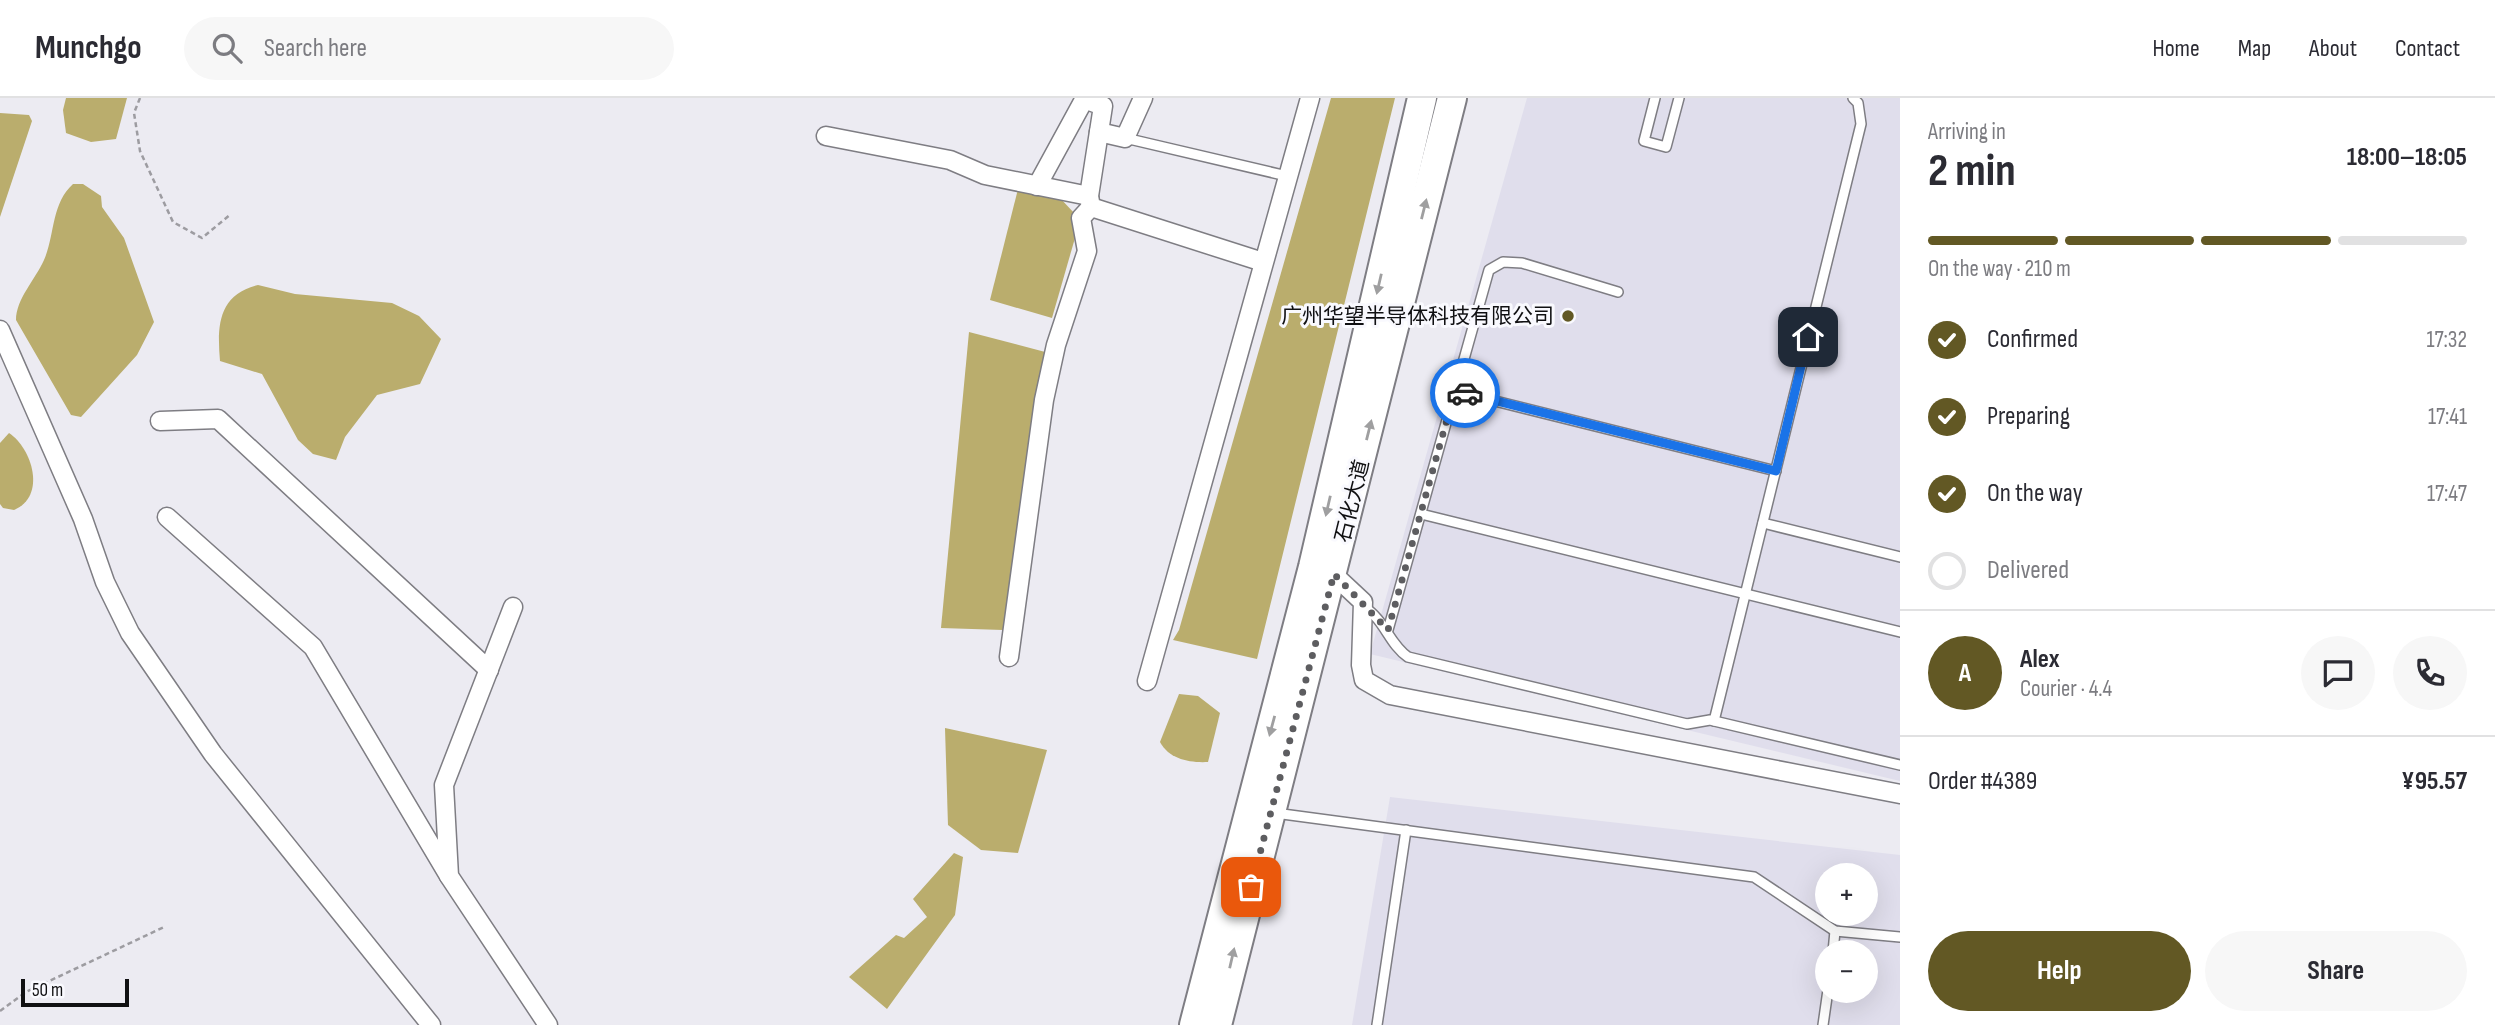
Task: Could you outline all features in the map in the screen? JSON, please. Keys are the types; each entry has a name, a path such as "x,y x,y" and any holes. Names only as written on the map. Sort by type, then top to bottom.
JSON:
{"main road":[{"name":"石化大道","path":"1217,1025 1270,813 1422,98"},
{"name":"石化大道","path":"1194,1025 1323,570 1452,98"}],"street":[{"path":"1009,657 1044,400 1056,345 1087,251 1081,218 1090,202 1102,106 1084,98 1037,186"},
{"path":"1098,132 1125,138 1143,98"},
{"path":"1147,681 1310,98"},
{"path":"826,136 950,160 985,175 1037,186 1090,202 1263,262"},
{"path":"0,330 83,519 105,582 130,633 213,754 431,1025"},
{"path":"160,421 218,419 489,670"},
{"path":"167,517 313,647 449,876 548,1025"},
{"path":"1323,570 1363,602 1361,665 1364,680 1391,695 1900,794"},
{"path":"449,876 444,785 513,607"}],"lane":[{"path":"1655,98 1644,141 1667,147 1679,98"},
{"path":"1714,721 1861,124 1858,103 1853,98"},
{"path":"1125,138 1287,176"},
{"path":"1388,630 1489,270 1503,262 1522,263 1618,292"},
{"path":"1455,391 1776,471"},
{"path":"1421,514 1900,632"},
{"path":"1763,523 1900,557"},
{"path":"1364,607 1388,630 1399,651 1408,657 1687,724 1714,721 1900,765"},
{"path":"1270,813 1754,877 1835,931 1900,937"},
{"path":"1377,1025 1406,830"},
{"path":"1834,940 1835,931"},
{"path":"1823,1025 1826,1003"}],"path":[{"path":"140,98 134,113 140,150 173,222 202,238 231,214"},
{"path":"0,1011 26,992 164,927"}],"shaded area":[{"path":"66,98 127,98 116,139 91,142 66,133 63,110"},
{"path":"1331,98 1395,98 1257,659 1173,640 1179,630"},
{"path":"1527,98 1900,98 1900,781 1370,654"},
{"path":"0,113 29,115 32,121 0,217"},
{"path":"73,184 83,184 101,196 102,207 124,238 154,322 137,355 81,417 71,415 16,320 22,297 48,250 57,210"},
{"path":"1018,189 1059,197 1076,215 1075,238 1052,318 990,300"},
{"path":"258,285 295,294 392,303 419,316 441,339 420,384 377,395 345,437 336,460 313,454 298,440 262,374 220,361 220,324 228,304 235,296"},
{"path":"969,332 1049,353 1003,630 941,628"},
{"path":"9,433 24,449 33,483 24,503 14,510 3,508 0,504 0,443"},
{"path":"1179,694 1198,696 1220,713 1208,762 1180,759 1160,742"},
{"path":"945,728 1047,750 1018,853 981,850 948,825"},
{"path":"1390,797 1900,855 1900,1025 1352,1025"},
{"path":"954,853 963,857 955,915 887,1009 849,977 896,935 904,938 927,917 913,899"}],"way so far":[{"path":"1251,887 1334,574 1388,630 1455,391 1465,393"}],"place":[{"name":"广州华望半导体科技有限公司","path":"1568,316"}],"route":[{"path":"1465,393 1776,471 1808,337"}]}
